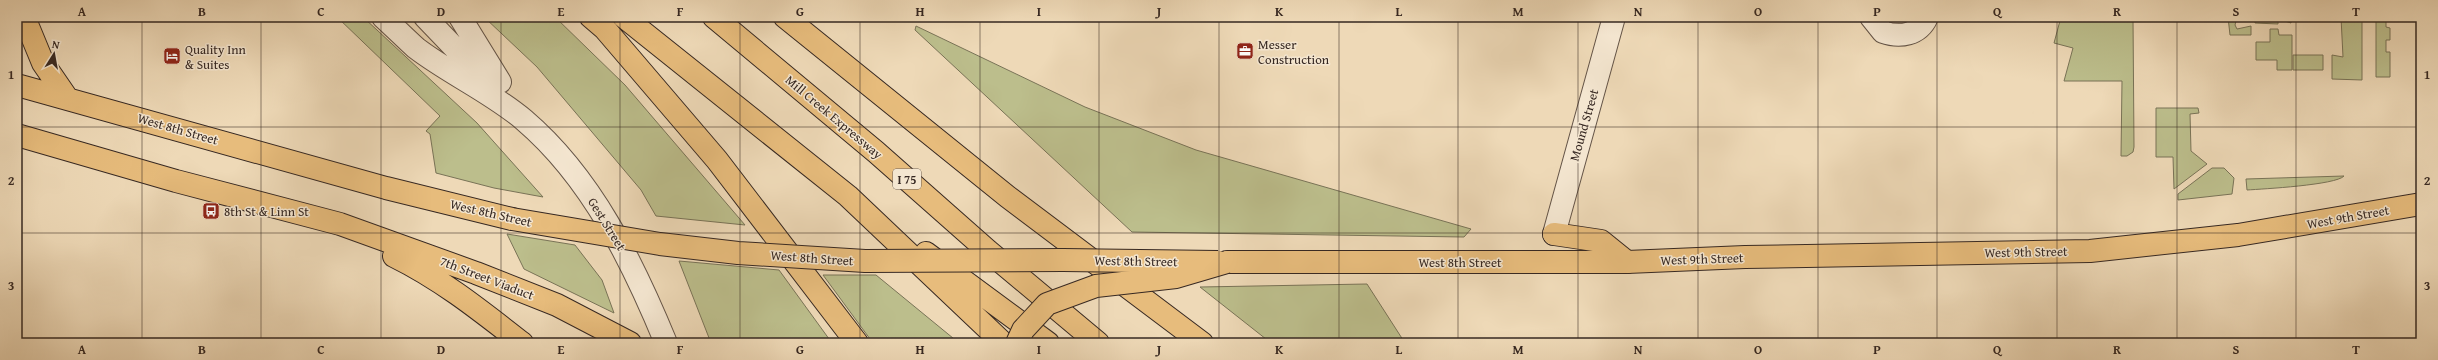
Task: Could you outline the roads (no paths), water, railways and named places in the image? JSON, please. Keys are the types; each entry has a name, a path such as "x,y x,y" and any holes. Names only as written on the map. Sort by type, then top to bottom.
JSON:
{"main road":[{"path":"24,17 43,63 67,98"},
{"path":"590,17 605,29 717,160 857,343"},
{"path":"624,17 848,196 1048,343"},
{"name":"Mill Creek Expressway","path":"714,17 876,152 988,251 1098,343"},
{"path":"785,17 1008,197 1202,343"},
{"name":"West 8th Street","path":"17,85 386,188 512,219 660,244 738,253 865,261 1063,260 1227,262 1627,262"},
{"path":"20,138 340,224 380,250 421,270 471,304 522,343"},
{"path":"848,196 1003,343"},
{"name":"West 9th Street","path":"1627,262 1745,257 2090,251 2238,235 2421,204"},
{"name":"7th Street Viaduct","path":"340,224 476,273 557,305 630,343"},
{"path":"1554,234 1601,241 1627,262"},
{"path":"1017,343 1023,330 1047,304 1096,286 1176,277 1227,262"}],"street":[{"name":"Gest Street","path":"383,17 416,48 524,120 564,160 610,228 644,291 666,343"},
{"name":"Gest Street","path":"460,17 524,120"},
{"name":"Mound Street","path":"1554,234 1614,17"},
{"path":"1871,17 1883,32 1902,36 1918,29 1924,24 1927,17"},
{"path":"430,22 524,120"}],"place":[{"name":"Messer Construction","path":"1245,51"},
{"name":"Quality Inn & Suites","path":"172,56"},
{"name":"8th St & Linn St","path":"211,211"}]}
